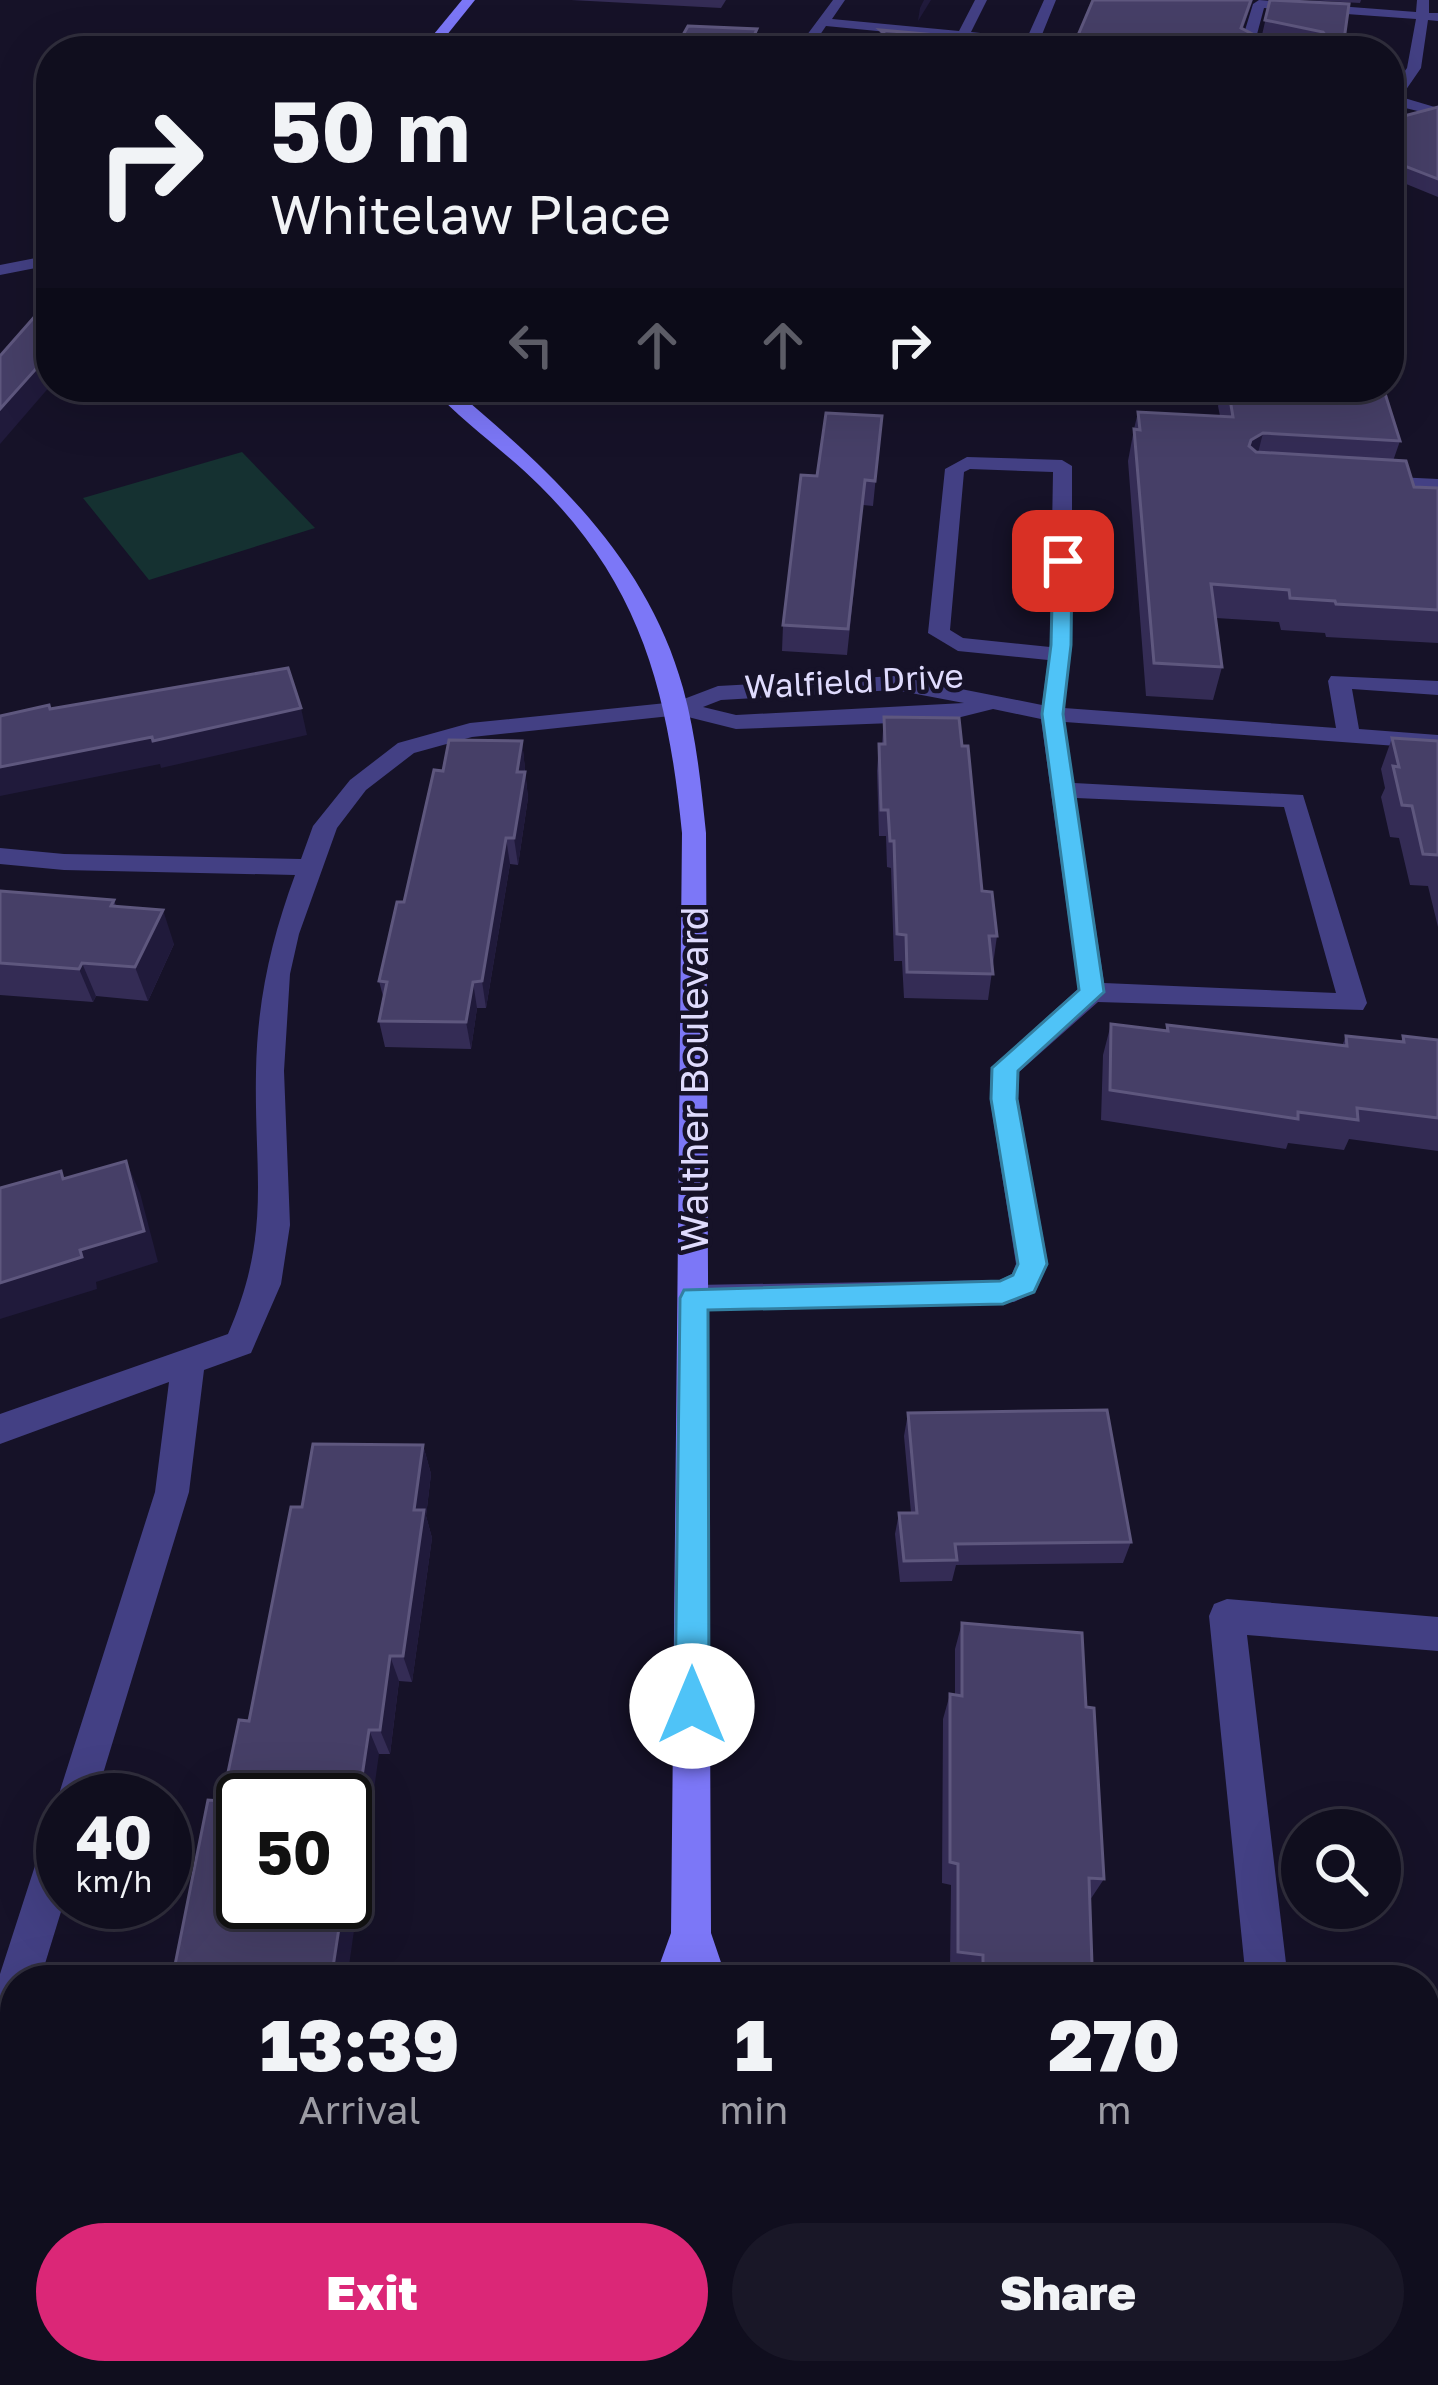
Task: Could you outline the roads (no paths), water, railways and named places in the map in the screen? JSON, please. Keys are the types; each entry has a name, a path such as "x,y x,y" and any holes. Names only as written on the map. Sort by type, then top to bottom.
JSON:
{"main road":[{"path":"439,36 469,0"},
{"name":"Walther Boulevard","path":"457,402 577,508 613,556 655,635 680,709 694,833 691,1933 701,1965"},
{"name":"Walther Boulevard","path":"680,1965 691,1933"}],"street":[{"path":"812,36 838,0"},
{"path":"821,22 963,36 981,0"},
{"path":"1035,36 1050,0"},
{"path":"1251,36 1259,4 1428,11 1418,65 1404,88"},
{"path":"1357,31 1358,11"},
{"path":"1404,103 1438,112"},
{"path":"0,270 36,263"},
{"path":"1060,655 958,644 939,634 955,469 968,463 1062,466 1060,655 1052,714 1092,992"},
{"path":"1347,480 1438,485"},
{"path":"1349,738 1339,681 1438,688"},
{"name":"Walfield Drive","path":"0,1430 240,1343 265,1284 275,1225 270,1071 277,974 307,867 326,826 344,801 406,748 438,735 470,730 680,709 736,722 945,714 990,705 1052,714 1438,742"},
{"path":"694,1298 1003,1293 1024,1283 1033,1264 1004,1099 1005,1068 1092,992 1353,1004 1294,800 1064,790"},
{"path":"0,856 64,862 307,867"},
{"path":"84,1773 172,1492 188,1365"},
{"path":"1265,1965 1227,1616 1438,1634"},
{"path":"24,1965 36,1926"}]}
